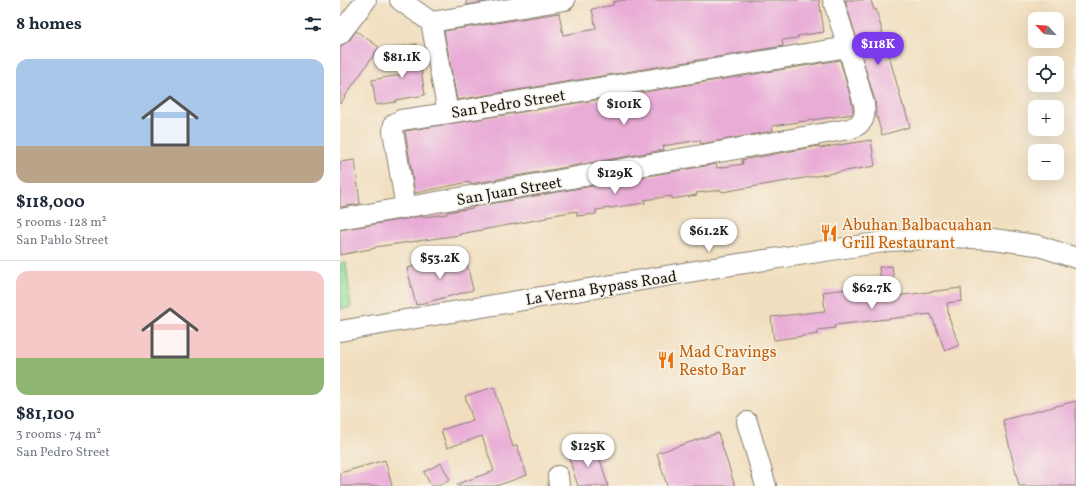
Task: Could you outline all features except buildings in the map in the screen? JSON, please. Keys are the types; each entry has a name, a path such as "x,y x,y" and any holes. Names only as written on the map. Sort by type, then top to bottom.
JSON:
{"street":[{"path":"340,34 366,0"},
{"path":"400,0 430,22 448,113"},
{"path":"430,22 504,5 565,0"},
{"path":"833,0 848,47"},
{"name":"San Pedro Street","path":"406,208 393,131 394,124 401,120 848,47"},
{"name":"San Juan Street","path":"340,220 849,129 857,126 863,120 865,113 864,104 848,47"},
{"name":"La Verna Bypass Road","path":"340,331 713,268 890,241 953,237 993,239 1036,245 1076,258"},
{"path":"747,422 766,486"}],"green space":[{"path":"346,262 351,307 340,309 340,263"}],"place":[{"name":"Abuhan Balbacuahan Grill Restaurant","path":"829,233"},
{"name":"Mad Cravings Resto Bar","path":"666,360"}]}
